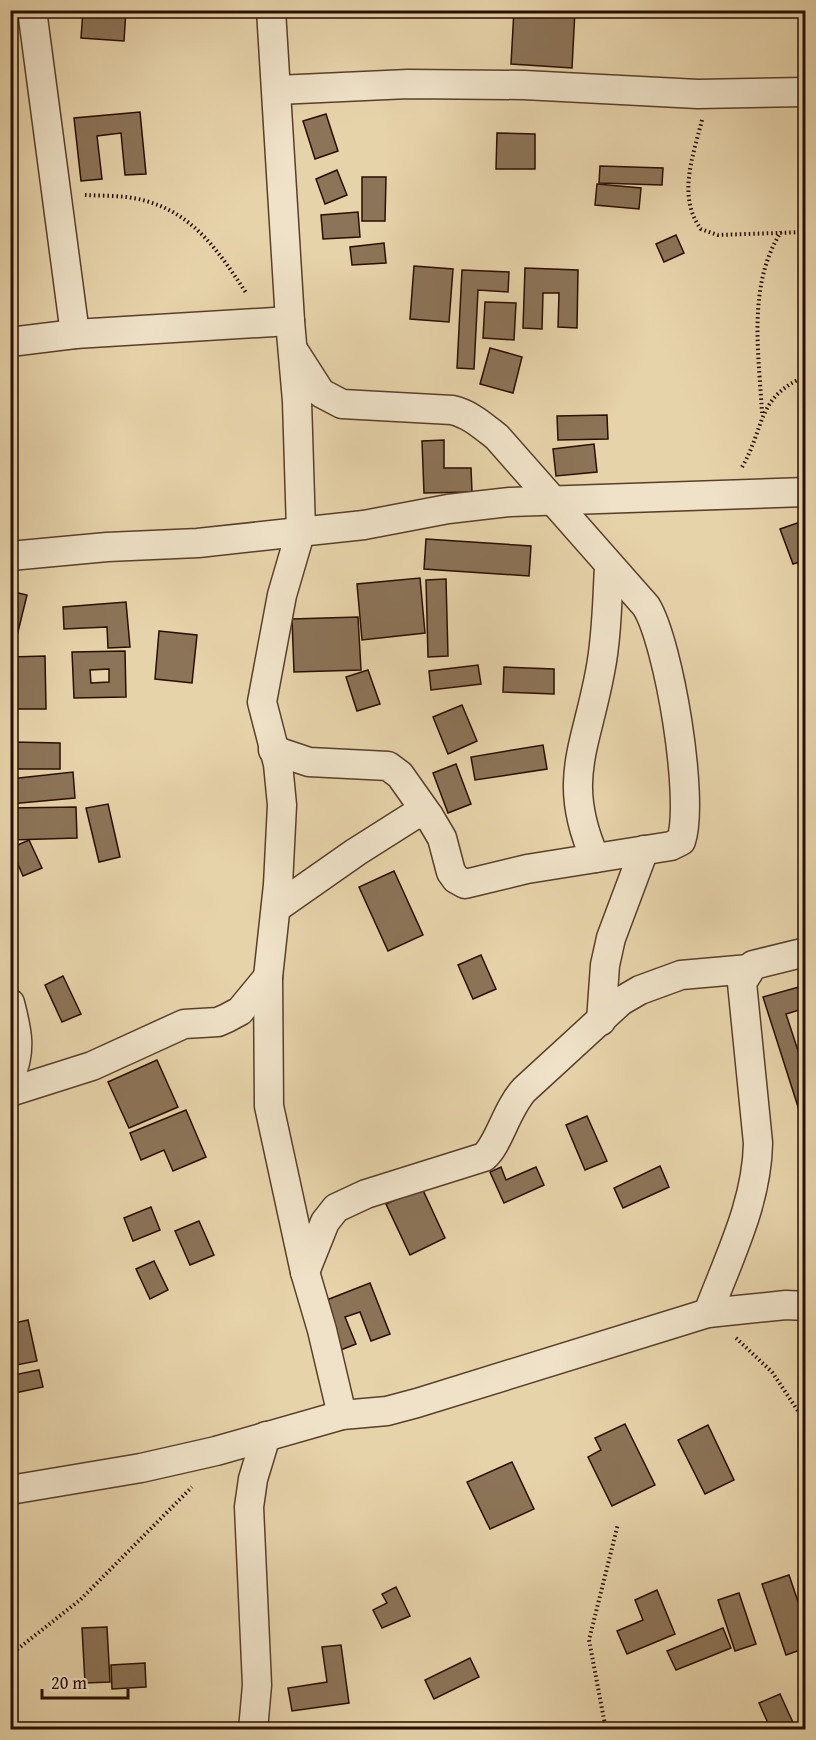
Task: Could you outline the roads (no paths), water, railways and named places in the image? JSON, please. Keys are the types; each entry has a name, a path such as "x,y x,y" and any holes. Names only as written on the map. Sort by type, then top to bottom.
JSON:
{"street":[{"path":"32,10 75,334"},
{"path":"271,10 277,90 278,322 292,349 321,393 342,404 378,404 464,412 497,437 651,614 679,728 684,832 681,841 674,846 527,869 465,884 456,879 451,872 442,838 429,816 400,775 388,766 309,762 273,750"},
{"path":"277,90 408,84 524,85 709,93 806,92"},
{"path":"10,342 75,334 278,322"},
{"path":"292,349 297,401 301,530 282,595 262,702 281,780 282,805 276,908 268,977 269,1106 305,1272 322,1330 342,1415"},
{"path":"10,556 107,547 198,543 301,530 364,525 469,507 806,492"},
{"path":"595,858 579,815 576,787 606,635 609,567"},
{"path":"276,908 356,852 416,814 429,816"},
{"path":"601,1021 605,965 610,938 645,850"},
{"path":"708,1312 753,1194 758,1168 758,1143 741,993 742,983 749,969 758,962 806,952"},
{"path":"305,1272 325,1222 336,1208 366,1194 484,1157 491,1151 512,1103 621,1001 671,977 749,969"},
{"path":"10,1092 92,1066 184,1024 218,1022 227,1018 240,1011 268,977"},
{"path":"10,1003 19,1044 16,1065 10,1077"},
{"path":"10,1490 141,1468 216,1451 342,1415 387,1410 417,1403 708,1312 786,1305 806,1306"},
{"path":"253,1730 257,1685 249,1507 253,1479 266,1436"}]}
